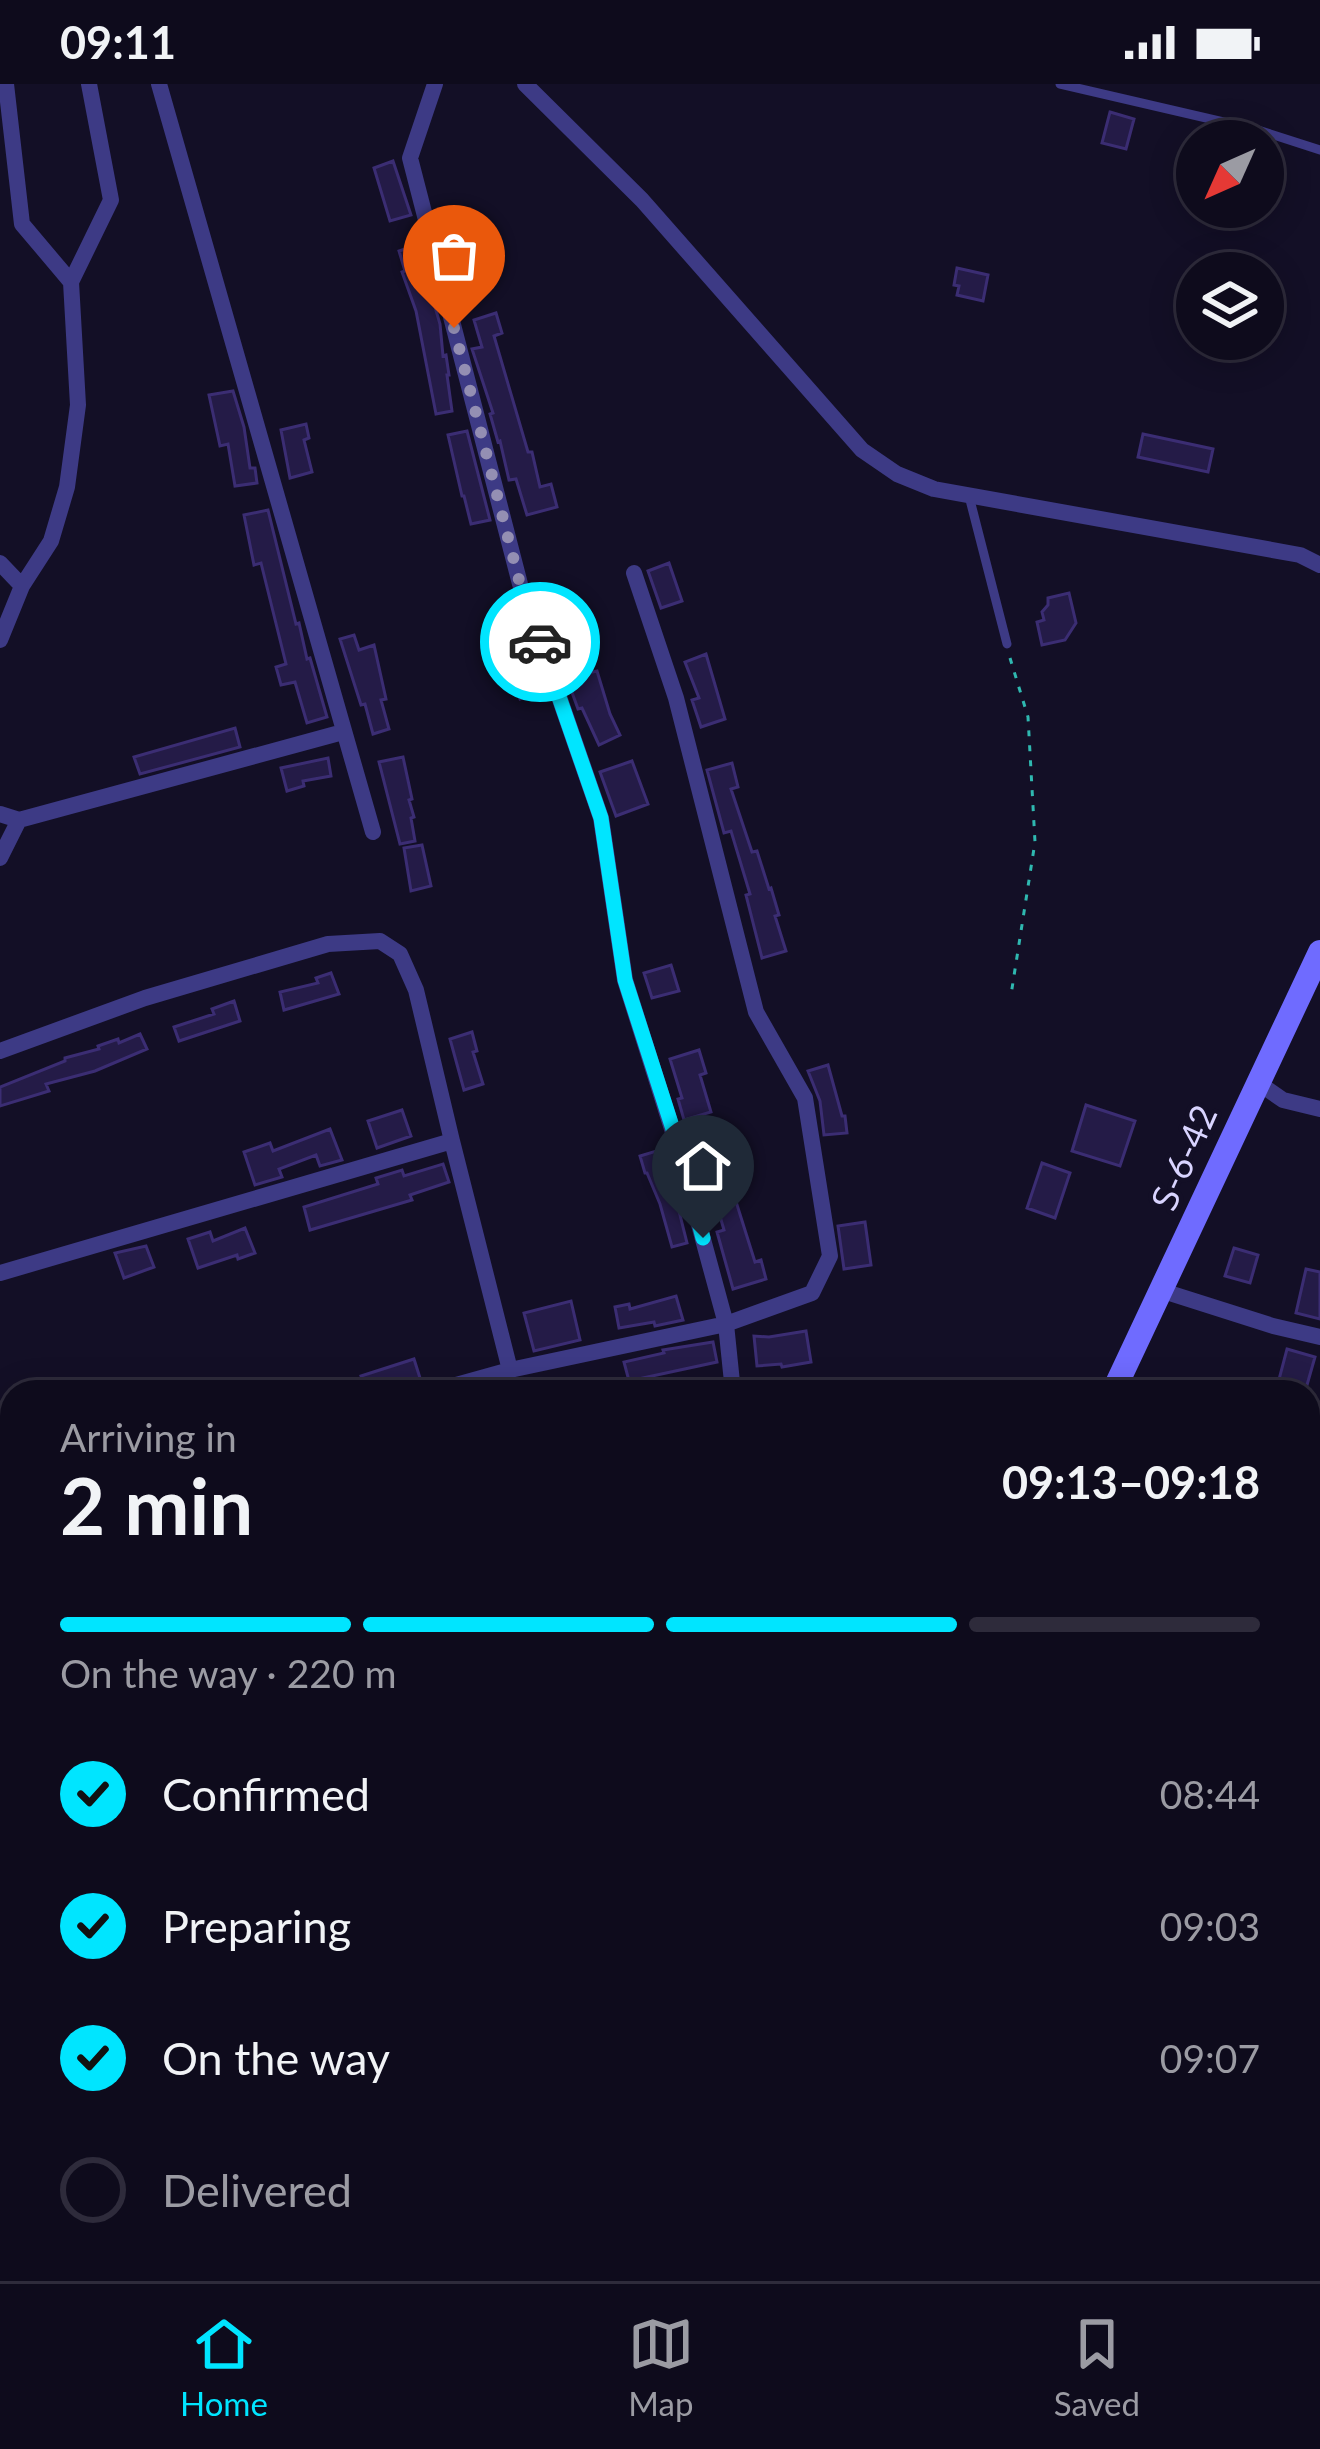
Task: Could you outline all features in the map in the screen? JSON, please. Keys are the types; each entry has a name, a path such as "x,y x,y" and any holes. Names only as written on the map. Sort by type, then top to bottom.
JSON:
{"main road":[{"name":"Տ-6-42","path":"1119,1380 1320,952"}],"street":[{"path":"6,84 22,224 71,282"},
{"path":"0,640 22,586 51,541 67,487 79,404 71,282 111,200 89,84"},
{"path":"159,84 373,832"},
{"path":"435,84 410,158 520,584 601,818 625,980 680,1151 725,1324 732,1380"},
{"path":"524,84 643,200 862,450 897,474 934,489 1300,556 1320,565"},
{"path":"0,563 22,586"},
{"path":"474,1380 725,1324 812,1293 830,1256 805,1098 756,1012 676,698 634,573"},
{"path":"0,814 19,820 343,732"},
{"path":"0,858 19,820"},
{"path":"0,1051 145,998 328,944 380,941 400,954 416,990 510,1370"},
{"path":"1257,1082 1283,1100 1320,1108"},
{"path":"0,1273 452,1141"},
{"path":"1162,1291 1320,1337"}],"lane":[{"path":"1060,84 1258,130 1320,150"},
{"path":"970,496 1006,644"}],"path":[{"path":"1006,644 1028,717 1035,842 1011,995"}],"building":[{"path":"1110,112 1134,119 1126,149 1102,143"},
{"path":"393,161 411,215 390,221 374,168"},
{"path":"417,245 449,375 452,411 436,414 399,251"},
{"path":"957,268 988,275 983,301 957,295"},
{"path":"496,313 502,333 494,336 528,452 532,452 540,487 551,484 557,507 527,515 516,479 509,480 472,349 482,347 474,320"},
{"path":"233,391 257,483 235,486 228,444 220,446 209,395"},
{"path":"306,424 309,438 304,440 312,472 290,478 281,430"},
{"path":"467,431 490,520 471,524 448,435"},
{"path":"1143,434 1213,449 1208,472 1138,457"},
{"path":"268,510 296,624 327,717 307,723 295,682 281,685 276,667 286,664 261,563 254,565 244,515"},
{"path":"669,563 682,601 661,608 648,571"},
{"path":"1069,593 1076,623 1065,640 1042,645 1037,622 1044,620 1048,598"},
{"path":"518,617 543,690 520,699 508,670 516,666 500,624"},
{"path":"354,635 359,650 374,645 386,699 381,700 389,729 373,734 340,639"},
{"path":"576,643 588,673 597,671 620,735 599,745 582,708 578,709 557,651"},
{"path":"706,654 725,719 701,727 692,700 699,698 685,662"},
{"path":"235,728 240,747 140,774 134,757"},
{"path":"403,757 415,841 400,844 379,762"},
{"path":"328,758 331,776 303,781 304,786 287,791 281,768"},
{"path":"632,761 648,804 616,816 600,772"},
{"path":"732,763 738,787 731,789 752,852 757,851 771,888 786,951 762,958 746,895 750,894 731,831 724,833 707,770"},
{"path":"422,845 431,886 411,891 404,848"},
{"path":"671,965 679,991 652,998 644,973"},
{"path":"331,973 339,994 284,1010 280,992 318,983 316,978"},
{"path":"234,1001 240,1021 179,1041 174,1027 214,1014 212,1009"},
{"path":"472,1032 483,1084 464,1090 450,1039"},
{"path":"140,1034 147,1049 95,1071 46,1084 49,1091 0,1106 0,1087 65,1058"},
{"path":"699,1050 706,1073 700,1075 711,1112 684,1120 670,1059"},
{"path":"828,1065 847,1133 824,1135 820,1101 808,1071"},
{"path":"1086,1105 1135,1121 1120,1166 1072,1151"},
{"path":"402,1110 411,1136 377,1148 368,1121"},
{"path":"330,1129 342,1160 320,1166 316,1155 279,1169 282,1177 255,1185 244,1152 270,1143 273,1151"},
{"path":"663,1149 687,1243 672,1247 640,1156"},
{"path":"723,1153 755,1262 761,1260 766,1279 733,1289 717,1232 724,1230 703,1158"},
{"path":"1042,1163 1070,1173 1055,1218 1027,1208"},
{"path":"443,1164 449,1182 410,1195 412,1200 310,1230 304,1207 378,1184 376,1178 402,1170 404,1176"},
{"path":"865,1222 871,1265 844,1269 838,1226"},
{"path":"245,1228 255,1253 198,1268 188,1239 210,1232 213,1241"},
{"path":"146,1246 154,1267 124,1278 115,1253"},
{"path":"1234,1248 1258,1255 1250,1283 1225,1276"},
{"path":"1306,1269 1320,1272 1320,1319 1296,1313"},
{"path":"676,1296 683,1320 619,1328 615,1307 629,1304 630,1309"},
{"path":"571,1301 580,1340 534,1351 524,1313"},
{"path":"806,1331 811,1362 757,1366 754,1336"},
{"path":"713,1342 717,1362 629,1380 624,1362"},
{"path":"1287,1349 1315,1357 1308,1380 1279,1380"},
{"path":"414,1359 420,1378 362,1380 361,1376"}],"way so far":[{"path":"454,328 520,584 540,642"}],"route":[{"path":"540,642 601,818 625,980 703,1238"}]}
